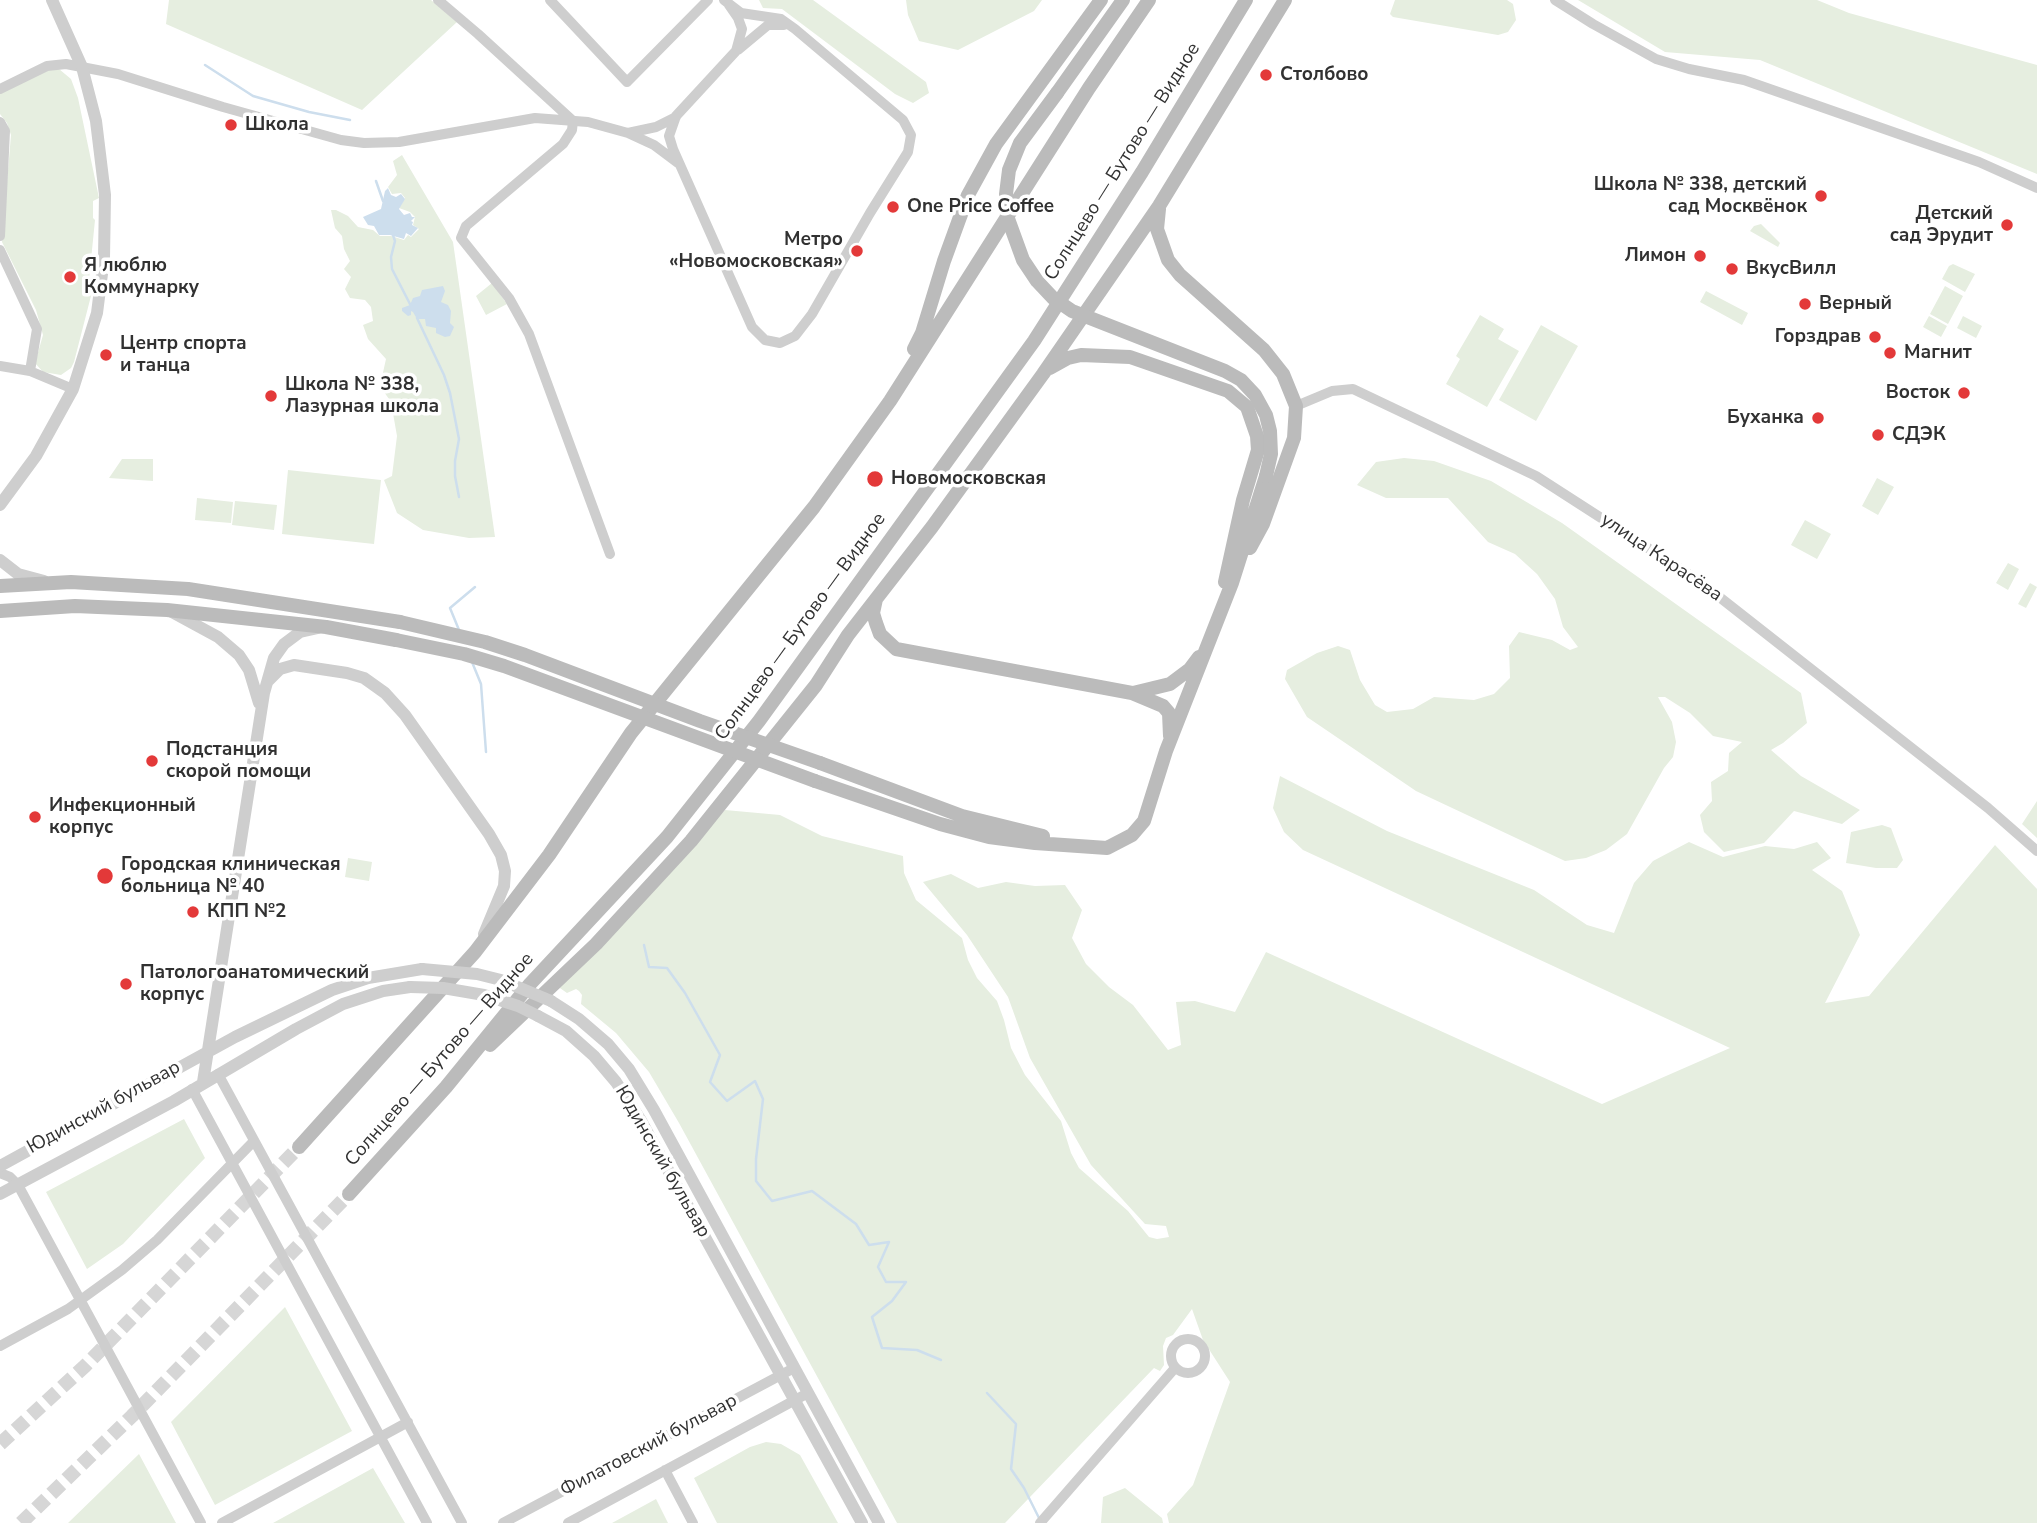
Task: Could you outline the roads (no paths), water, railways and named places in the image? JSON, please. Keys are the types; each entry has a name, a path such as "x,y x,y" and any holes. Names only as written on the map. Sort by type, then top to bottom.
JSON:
{"main road":[{"path":"890,401 922,333 968,195 996,144 1101,0"},
{"path":"299,1147 475,952 542,864 631,733 814,507 890,401 1089,88 1149,0"},
{"name":"Солнцево — Бутово — Видное","path":"349,1194 446,1087 530,984 667,837 760,721 866,570 1034,341 1142,172 1246,0"},
{"path":"446,1087 596,944 691,841 816,685 877,596 932,527 1043,374 1159,206 1285,0"},
{"path":"0,611 75,606 167,610 326,627 396,640 464,654 504,666 858,797 976,834 1035,843 1107,848 1132,835 1144,821 1169,744 1211,643 1271,454 1266,415 1255,395 1241,380 1225,371 1072,311 1053,298 1023,260 1007,216 1009,170 1020,143 1122,1"},
{"path":"1159,206 1157,229 1168,260 1180,275 1264,350 1283,374 1296,406 1294,438 1263,524 1232,583"},
{"path":"1043,374 1068,358 1082,355 1130,357 1228,391 1247,407 1257,436 1258,450 1242,500 1216,627"},
{"path":"0,586 51,582 123,583 188,589 400,622 475,639 970,819 1078,846"},
{"path":"877,596 873,613 876,623 880,634 896,649 1132,693 1156,702 1169,713 1169,744"},
{"path":"1132,693 1170,684 1180,678 1211,643"}],"street":[{"path":"0,505 36,456 73,389 97,313 104,258 105,208 102,157 96,121 82,66 52,0"},
{"path":"438,0 573,121"},
{"path":"550,0 627,82 708,0"},
{"path":"1555,0 1657,59 1689,69 1744,80 1979,162 2037,188"},
{"path":"676,117 669,136 756,334 776,343 795,337 812,314 908,152 910,130 903,120 781,19 749,15 727,2"},
{"path":"727,2 742,29 736,51"},
{"path":"628,133 656,127 676,117 736,51 768,25 780,24 794,29"},
{"path":"0,89 47,66 66,64 118,74 341,140 364,143 399,142 535,118 588,122 628,133 654,145 680,164"},
{"path":"573,121 572,130 563,144 466,226 461,238 509,298 529,334 610,554"},
{"path":"0,122 5,131 0,236"},
{"path":"0,250 37,329 30,371"},
{"path":"0,366 30,371 73,389"},
{"name":"улица Карасёва","path":"1296,406 1332,391 1353,389 1536,476 1699,581 1989,808 2037,850"},
{"path":"0,561 18,574 51,582"},
{"path":"167,610 218,637 239,655 256,686 260,710"},
{"path":"326,627 300,632 284,644 275,658 267,681 260,710 208,1051 198,1086 232,1164 427,1523"},
{"path":"267,681 280,669 294,665 347,673 364,678 385,693 405,715 501,855 505,871 504,886 475,952"},
{"name":"Юдинский бульвар","path":"0,1166 235,1037 332,990 368,978 422,969 489,977 535,993 579,1019 598,1035 629,1069 654,1110 879,1523"},
{"name":"Юдинский бульвар","path":"0,1194 343,1004 383,991 410,987 443,988 484,995 519,1006 566,1031 594,1056 616,1082 640,1119 862,1523"},
{"path":"218,1074 463,1523"},
{"path":"0,1346 80,1300 122,1270 157,1240 254,1141"},
{"path":"0,1173 10,1177 18,1185 201,1523"},
{"name":"Филатовский бульвар","path":"503,1523 794,1368"},
{"path":"1040,1523 1175,1368"},
{"name":"Филатовский бульвар","path":"568,1523 808,1393"},
{"path":"222,1523 408,1422"},
{"path":"665,1470 693,1523"}],"water":[{"path":"388,188 391,195 396,197 401,194 405,199 399,209 404,215 410,213 415,217 411,221 412,225 418,228 411,236 406,233 404,239 379,235 374,226 368,225 363,217 381,209"},
{"path":"443,286 445,291 441,302 448,305 451,311 450,323 454,327 450,336 445,337 436,333 436,328 426,326 425,319 417,319 411,311 408,316 402,311 402,308 410,305 413,298 420,296 422,290"}],"waterway":[{"path":"205,65 253,96 350,120"},
{"path":"376,181 383,201"},
{"path":"393,235 395,241 391,257 392,269 411,306"},
{"path":"417,318 450,393 459,439 455,461 459,497"},
{"path":"459,630 450,608 475,587"},
{"path":"472,662 481,684 486,752"},
{"path":"644,945 649,967 667,968 685,993 720,1055 710,1082 727,1101 755,1081 763,1099 756,1181 772,1201 812,1191 856,1224 869,1245 889,1242 878,1267 886,1282 906,1282 892,1301 872,1317 882,1348 917,1350 941,1360"},
{"path":"987,1393 1016,1424 1011,1469 1040,1520"}],"tunnel":[{"path":"0,1444 85,1366 299,1147"},
{"path":"21,1523 132,1416 349,1194"}],"place":[{"name":"Столбово","path":"1266,75"},
{"name":"Школа","path":"231,125"},
{"name":"Школа № 338, детский сад Москвёнок","path":"1821,196"},
{"name":"One Price Coffee","path":"893,207"},
{"name":"Детский сад Эрудит","path":"2007,225"},
{"name":"Метро «Новомосковская»","path":"857,251"},
{"name":"Лимон","path":"1700,256"},
{"name":"ВкусВилл","path":"1732,269"},
{"name":"Я люблю Коммунарку","path":"70,277"},
{"name":"Верный","path":"1805,304"},
{"name":"Горздрав","path":"1875,337"},
{"name":"Магнит","path":"1890,353"},
{"name":"Центр спорта и танца","path":"106,355"},
{"name":"Восток","path":"1964,393"},
{"name":"Школа № 338, Лазурная школа","path":"271,396"},
{"name":"Буханка","path":"1818,418"},
{"name":"СДЭК","path":"1878,435"},
{"name":"Новомосковская","path":"875,479"},
{"name":"Подстанция скорой помощи","path":"152,761"},
{"name":"Инфекционный корпус","path":"35,817"},
{"name":"Городская клиническая больница № 40","path":"105,876"},
{"name":"КПП №2","path":"193,912"},
{"name":"Патологоанатомический корпус","path":"126,984"}]}
